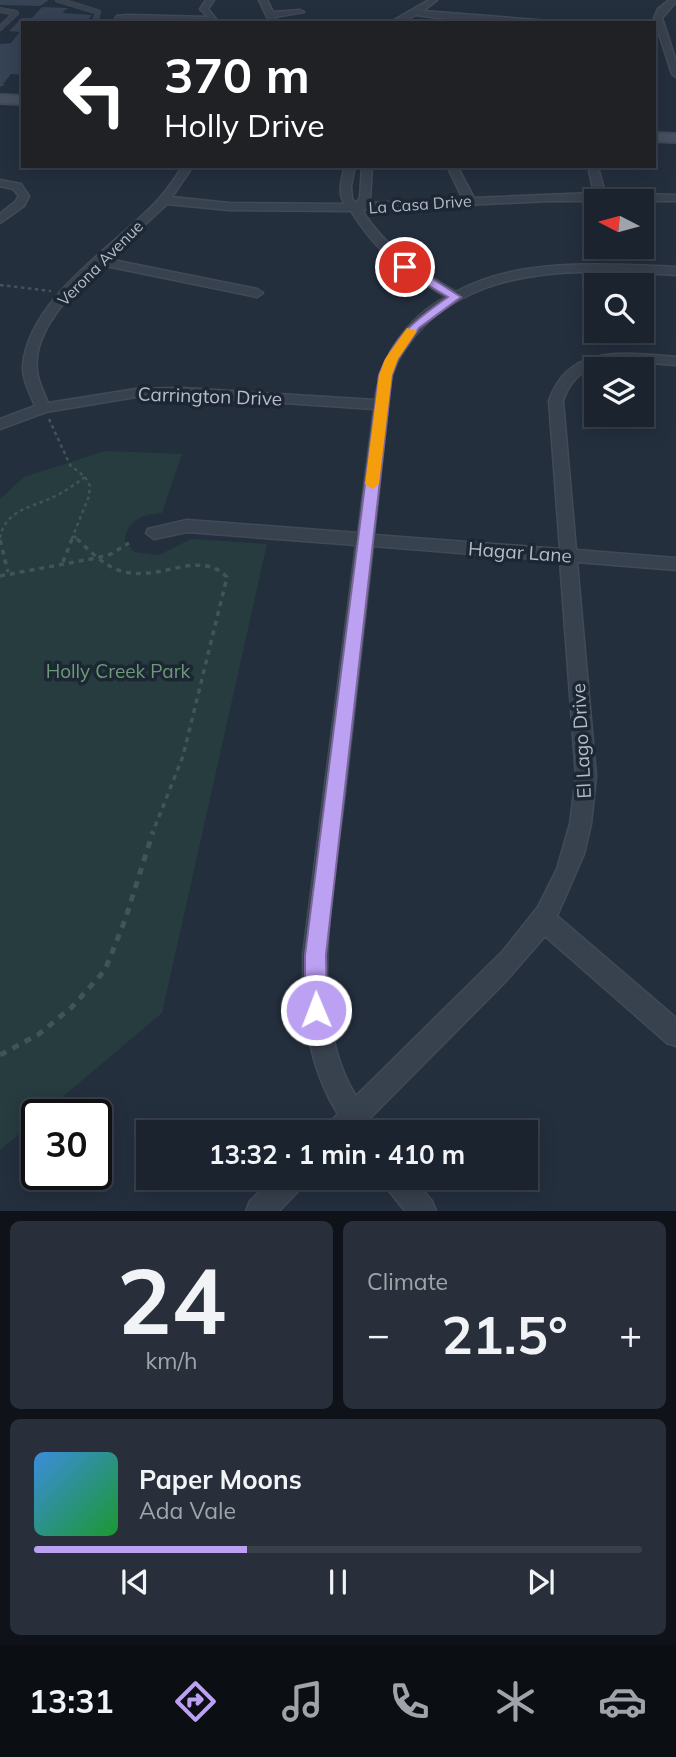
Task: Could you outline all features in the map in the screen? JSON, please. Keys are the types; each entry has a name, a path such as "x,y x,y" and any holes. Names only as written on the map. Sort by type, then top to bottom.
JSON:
{"main road":[{"path":"0,99 21,100"},
{"path":"0,107 21,108"},
{"path":"656,129 676,130"},
{"path":"656,137 676,138"}],"street":[{"path":"118,21 127,16 214,21 204,9 210,0"},
{"path":"263,0 273,19 300,12"},
{"path":"398,21 417,13 433,0"},
{"path":"674,0 661,11 658,18 671,46 676,74"},
{"path":"417,13 454,18 534,21"},
{"name":"Verona Avenue","path":"43,408 31,381 29,365 32,348 64,296 165,200 187,168"},
{"path":"350,168 346,186 347,200 357,208 365,226 386,251 405,267 456,297"},
{"path":"357,208 365,199 367,168"},
{"path":"453,168 470,201"},
{"path":"594,171 599,189"},
{"path":"0,183 17,186 24,196 20,204 0,220"},
{"name":"La Casa Drive","path":"165,200 314,209 584,195"},
{"name":"La Casa Drive","path":"654,197 676,198"},
{"path":"100,261 257,293"},
{"path":"357,1120 335,1085 322,1048 315,994 315,955 386,375 401,343 428,314 456,297 494,281 549,270 602,267 676,271"},
{"name":"El Lago Drive","path":"363,1120 543,919 573,855 583,814 586,776 556,401 558,389 564,379 575,370 607,359 676,361"},
{"name":"Carrington Drive","path":"0,424 43,408 109,396 157,392 381,405"},
{"name":"Hagar Lane","path":"154,533 187,526 676,564"},
{"path":"543,919 676,1034"},
{"path":"260,1211 281,1190"},
{"path":"405,1190 422,1211"}],"lane":[{"path":"58,0 98,12 96,21"},
{"path":"0,10 16,13 0,28"}],"path":[{"path":"0,285 56,291"},
{"path":"43,408 70,466 85,477 90,486 89,496 63,562"},
{"path":"8,573 0,539 1,527 8,517 21,509 48,500 85,477"},
{"path":"0,1055 39,1034 72,1006 105,970 125,920 159,812 183,756 228,577 219,567 206,563 144,575 119,570 96,558 74,536"},
{"path":"0,576 63,562 96,558 111,554 129,543"}],"green space":[{"name":"Holly Creek Park","path":"105,451 182,454 162,513 137,520 126,534 125,541 134,552 159,555 191,539 267,544 162,1013 60,1099 21,1099 21,1132 0,1150 0,499 24,477"}],"building":[{"path":"0,0 49,0 40,6 0,5"},
{"path":"42,7 68,8 62,13 92,15 87,21 21,21 21,75 11,74 3,84 6,84 0,87 0,44 11,43 20,32 9,31 22,18 32,18"}],"slow traffic":[{"path":"372,484 386,375 391,359 411,331"}],"route":[{"path":"316,1010 315,955 386,375 391,359 415,326 428,314 456,297 405,267"}]}
